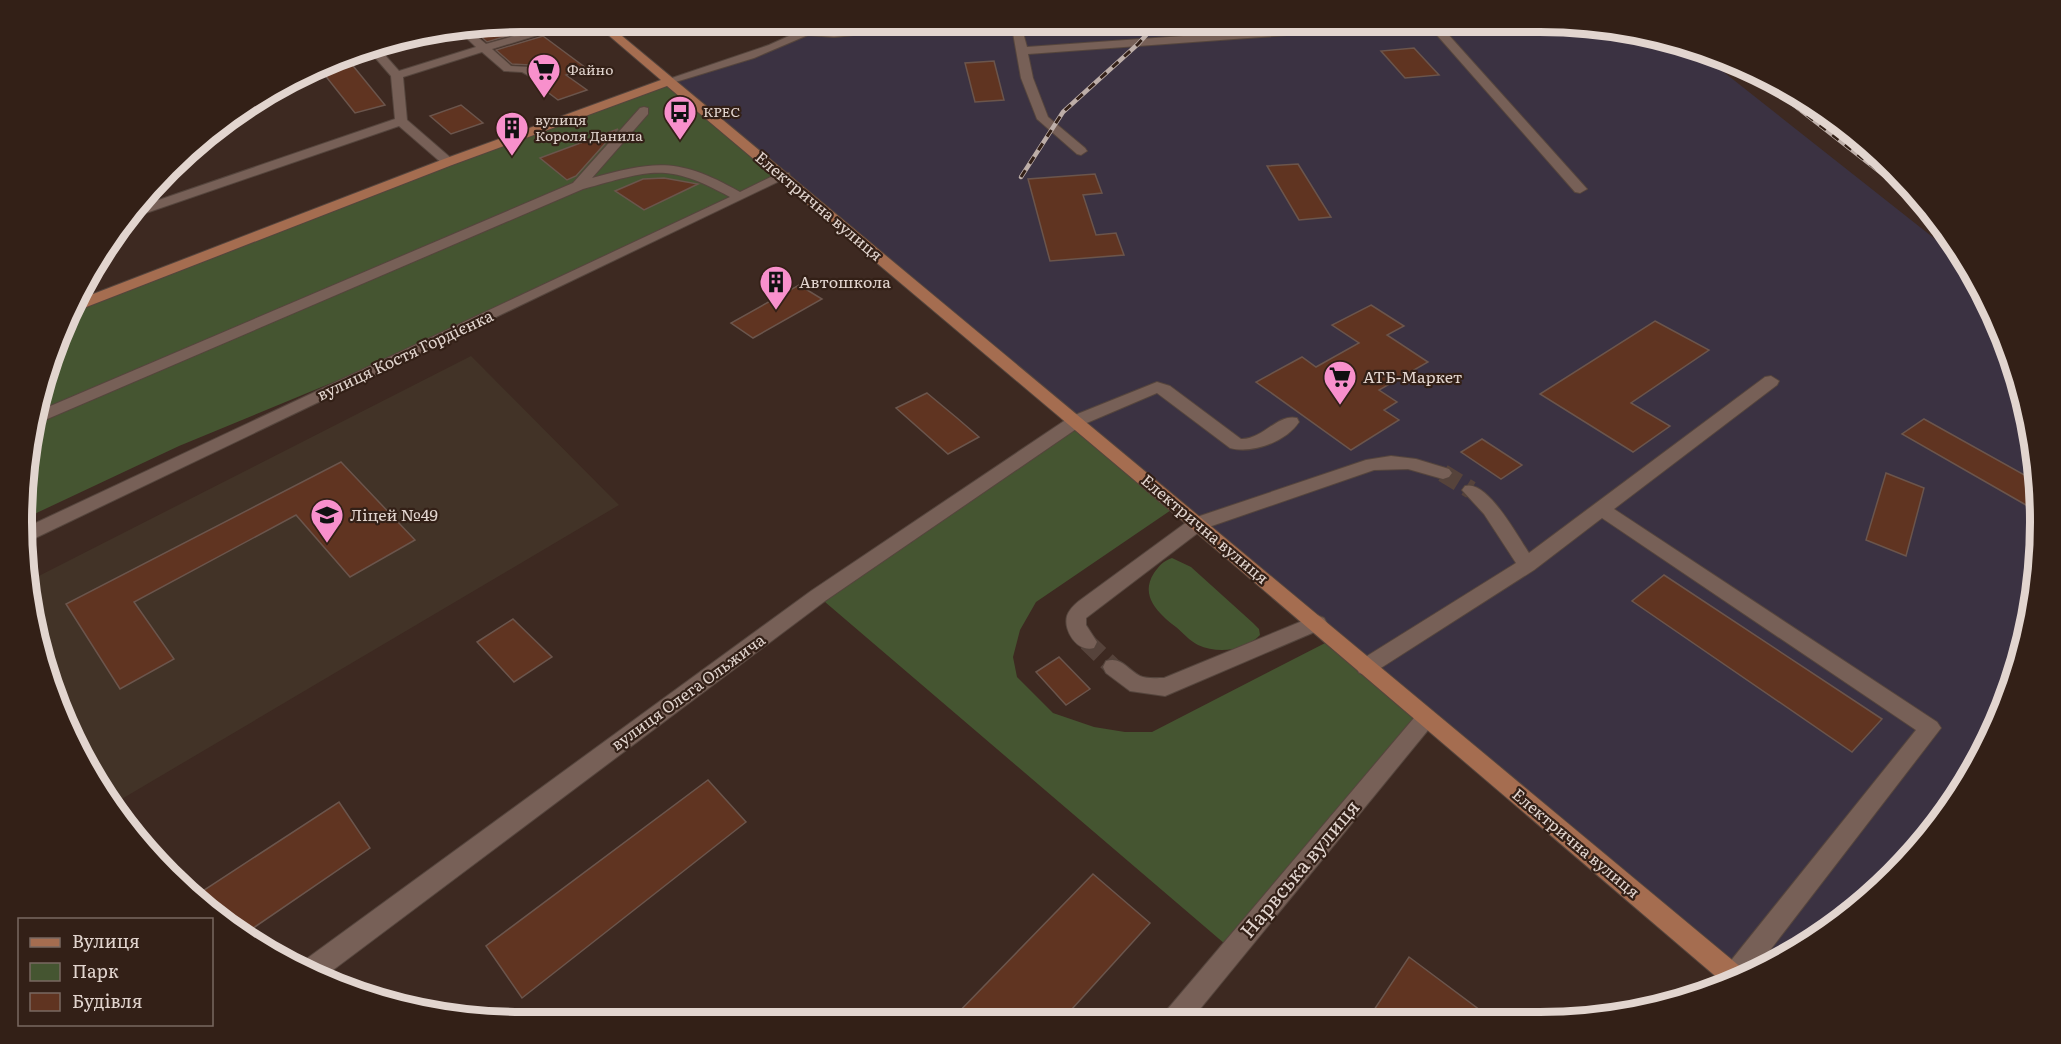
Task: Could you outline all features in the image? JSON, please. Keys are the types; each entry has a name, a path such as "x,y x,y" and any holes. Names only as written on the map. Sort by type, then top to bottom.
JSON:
{"main road":[{"name":"Електрична вулиця","path":"610,32 1317,623 1426,718 1730,974"},
{"path":"83,303 448,162 669,81"}],"street":[{"path":"397,75 540,32"},
{"path":"669,81 809,32 834,34 854,32"},
{"path":"1018,32 1035,105 1043,119 1081,151"},
{"path":"1022,51 1138,45 1300,32"},
{"path":"1441,32 1580,189"},
{"path":"468,35 508,69 524,69 539,77"},
{"path":"378,54 397,75 401,121 448,162"},
{"path":"578,186 644,111"},
{"path":"146,207 401,121"},
{"path":"43,416 578,186 632,172 669,167 703,177 740,197"},
{"name":"вулиця Костя Гордієнка","path":"32,532 784,176"},
{"path":"1366,667 1527,565 1772,381"},
{"name":"вулиця Олега Ольжича","path":"316,967 818,596 1076,421 1157,387 1236,444 1244,447 1252,446 1291,422"},
{"path":"1087,642 1076,626 1077,615 1197,524 1372,464 1398,460 1443,473"},
{"path":"1471,490 1490,509 1527,565"},
{"path":"1601,509 1930,728 1746,967"},
{"path":"1113,667 1137,685 1165,687 1317,623"},
{"name":"Нарвська вулиця","path":"1182,1012 1426,718"}],"shaded area":[{"path":"801,32 1539,32 1603,36 1635,41 1666,48 1714,64 1946,248 1979,305 1992,334 2013,395 2025,458 2030,522 2020,618 2013,649 1992,710 1979,739 1947,795 1928,821 1886,869 1838,911 1784,947 1731,973 669,81 782,43"},
{"name":"Ліцей №49","path":"471,356 619,505 118,801 97,767 69,710 48,649 35,578"}],"green space":[{"path":"669,81 784,176 450,334 179,446 32,515 36,458 48,395 69,334 83,303 448,162"},
{"path":"1076,421 1177,506 1036,602 1020,630 1013,657 1017,677 1053,713 1094,727 1125,732 1152,732 1333,639 1426,718 1232,950 818,596"},
{"path":"1172,558 1191,567 1253,623 1259,629 1260,635 1239,648 1222,650 1206,648 1195,643 1170,622 1153,604 1149,589 1150,581 1156,570"}],"building":[{"path":"520,32 487,42 478,34"},
{"path":"543,36 586,68 566,75 587,90 558,100 533,81 545,81 544,73 529,65 512,64 496,50"},
{"path":"1414,48 1439,75 1405,78 1381,51"},
{"path":"994,61 1004,100 975,102 965,63"},
{"path":"351,63 385,105 355,113 324,74"},
{"path":"461,105 483,123 451,134 430,116"},
{"path":"618,129 576,176 567,180 540,158"},
{"path":"1298,164 1331,217 1299,220 1267,166"},
{"path":"1095,174 1102,193 1083,195 1096,235 1116,233 1124,255 1050,261 1028,179"},
{"path":"664,178 698,184 644,210 615,191 643,179"},
{"name":"Автошкола","path":"799,285 822,299 753,338 731,323"},
{"name":"АТБ-Маркет","path":"1371,305 1404,326 1387,335 1428,362 1379,390 1397,402 1384,410 1399,420 1351,450 1256,382 1302,357 1316,367 1359,343 1332,325"},
{"path":"1655,321 1709,350 1631,403 1670,426 1633,452 1540,394"},
{"path":"927,393 979,437 948,454 896,408"},
{"path":"1924,419 2027,476 2029,503 2026,505 1902,434"},
{"path":"1482,439 1522,465 1501,479 1461,452"},
{"path":"341,462 415,540 350,577 296,515 134,602 174,659 120,689 66,604"},
{"path":"1886,473 1924,488 1906,556 1866,540"},
{"path":"1664,575 1882,719 1852,752 1632,601"},
{"path":"513,619 552,657 514,682 477,642"},
{"path":"1059,657 1090,689 1066,705 1036,672"},
{"path":"708,780 746,822 522,998 486,946"},
{"path":"339,802 370,848 250,930 201,892"},
{"path":"1093,874 1150,923 1069,1012 959,1012"},
{"path":"1409,957 1483,1012 1373,1012"}],"tunnel":[{"path":"1443,473 1471,490"},
{"path":"1087,642 1113,667"}],"railway":[{"path":"1021,177 1063,112 1149,32"},
{"path":"1783,97 1889,179"},
{"path":"1887,178 1893,182"}],"place":[{"name":"Файно","path":"544,99"},
{"name":"КРЕС","path":"680,141"},
{"name":"вулиця Короля Данила","path":"512,157"},
{"name":"Автошкола","path":"776,311"},
{"name":"АТБ-Маркет","path":"1340,406"},
{"name":"Ліцей №49","path":"327,544"}]}
